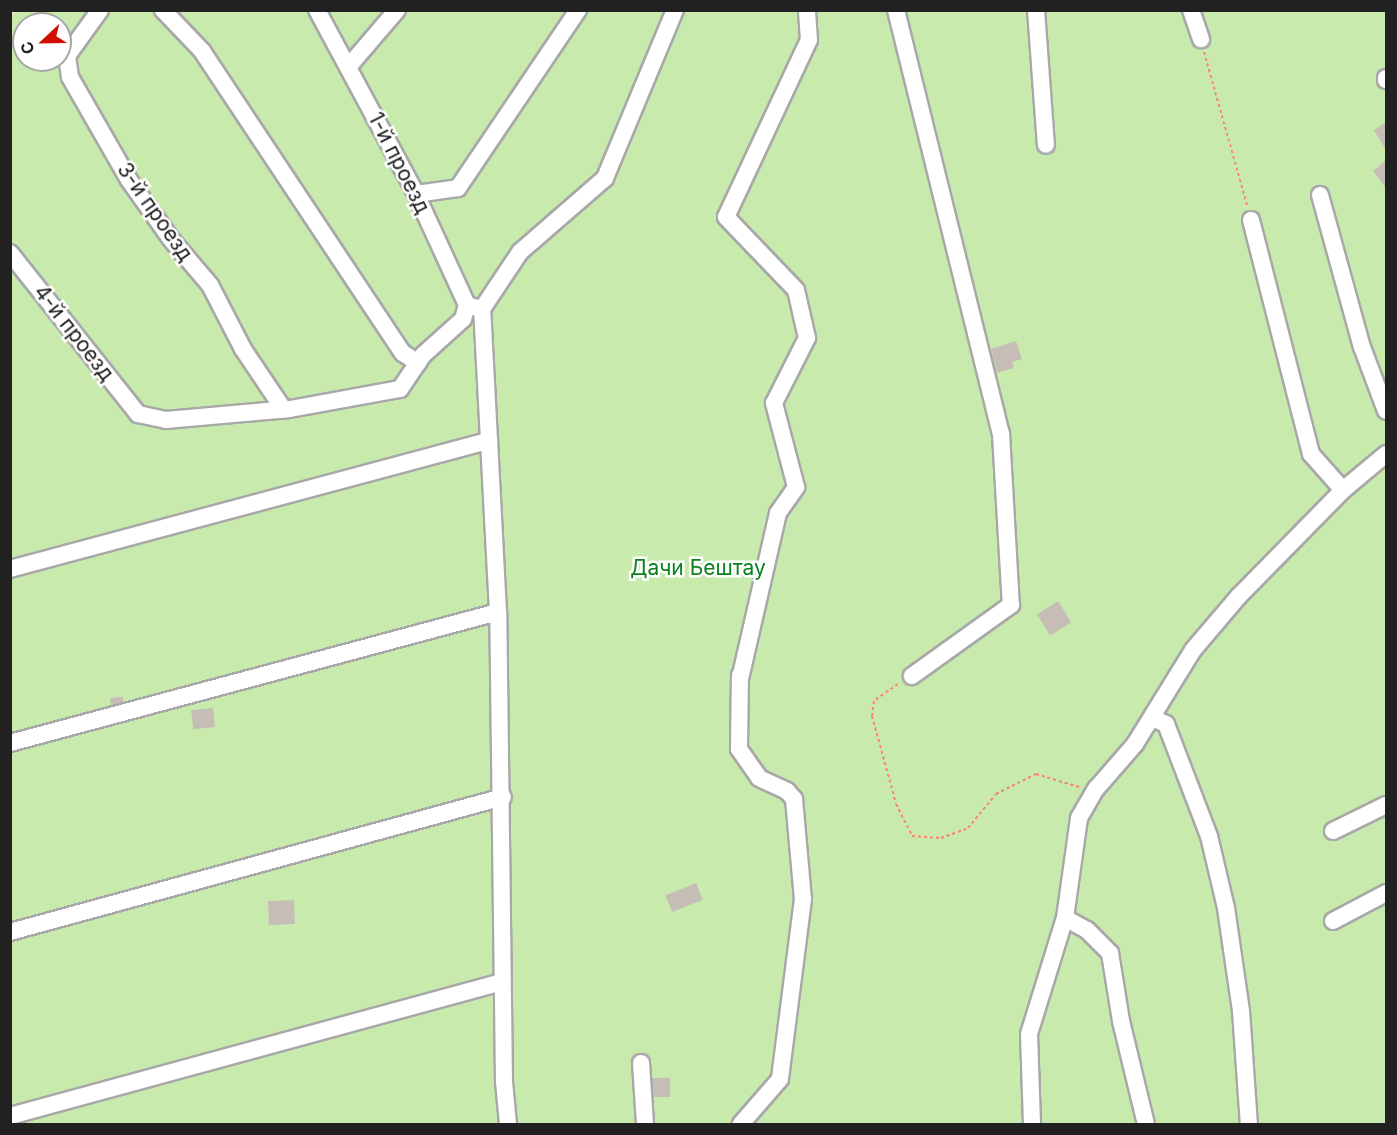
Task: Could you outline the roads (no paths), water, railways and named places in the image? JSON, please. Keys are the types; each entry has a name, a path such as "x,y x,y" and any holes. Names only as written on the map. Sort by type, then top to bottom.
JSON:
{"lane":[{"name":"3-й проезд","path":"100,10 67,56 74,86 129,180 170,238 210,285 243,349 284,410"},
{"path":"164,10 202,51 403,353 418,363"},
{"name":"1-й проезд","path":"317,10 349,66 475,307"},
{"path":"349,66 397,10"},
{"path":"416,194 458,188 578,10"},
{"path":"284,410 400,389 418,363 475,307 520,252 605,178 675,10"},
{"path":"741,1125 780,1079 802,900 800,833 794,800 787,791 759,778 739,749 740,677 778,513 796,487 774,403 807,338 796,290 726,217 809,40 807,10"},
{"path":"896,10 1001,434 1011,605 912,676"},
{"path":"1036,10 1046,146"},
{"path":"1191,10 1199,34"},
{"path":"1320,195 1362,347 1386,411"},
{"path":"1251,220 1311,454 1343,490"},
{"name":"4-й проезд","path":"10,253 138,414 166,420 284,410"},
{"path":"475,307 489,441 498,612 503,797 502,982 508,1125"},
{"path":"10,569 489,441"},
{"path":"1032,1125 1029,1034 1065,918 1079,818 1096,789 1152,718 1193,650 1343,490 1386,454"},
{"path":"10,743 498,612"},
{"path":"1152,718 1166,724 1214,856 1241,1011 1249,1125"},
{"path":"10,932 503,797"},
{"path":"1333,831 1386,805"},
{"path":"1333,921 1386,893"},
{"path":"1065,918 1087,930 1110,953 1121,1021 1146,1125"},
{"path":"10,1116 502,982"},
{"path":"641,1063 645,1125"}],"park label":[{"name":"Дачи Бештау","path":"698,568"}]}
